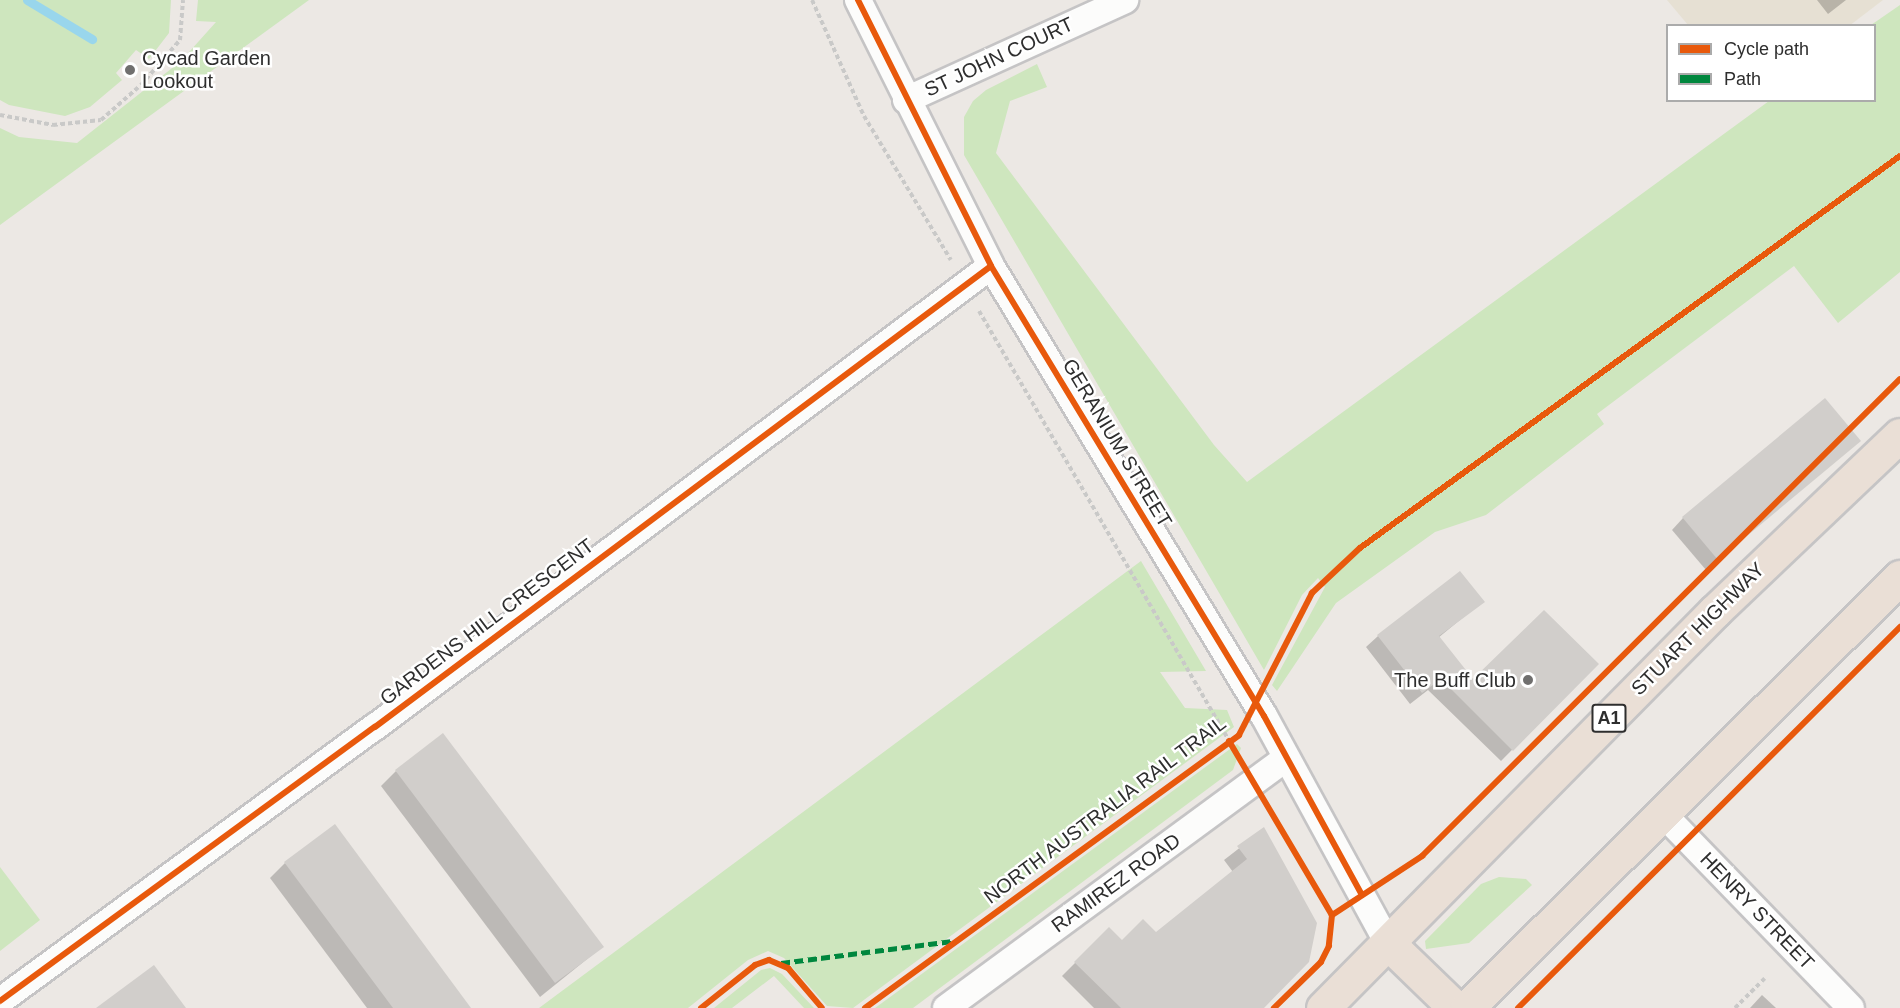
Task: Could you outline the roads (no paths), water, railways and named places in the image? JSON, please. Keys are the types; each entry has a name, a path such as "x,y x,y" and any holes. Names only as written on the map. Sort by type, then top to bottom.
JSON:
{"highway":[{"name":"STUART HIGHWAY","path":"1323,1008 1714,610 1900,435"},
{"path":"1467,1008 1900,577"},
{"path":"1388,943 1455,1008"}],"street":[{"name":"GERANIUM STREET","path":"858,0 991,266 1255,702 1388,943"},
{"name":"ST JOHN COURT","path":"906,100 1125,0"},
{"name":"GARDENS HILL CRESCENT","path":"0,1001 375,727 991,266"},
{"name":"RAMIREZ ROAD","path":"946,1008 1286,758"},
{"name":"HENRY STREET","path":"1663,814 1851,1008"}],"waterway":[{"path":"27,0 92,39"}],"place":[{"name":"Cycad Garden Lookout","path":"130,70"},
{"name":"The Buff Club","path":"1528,680"}]}
